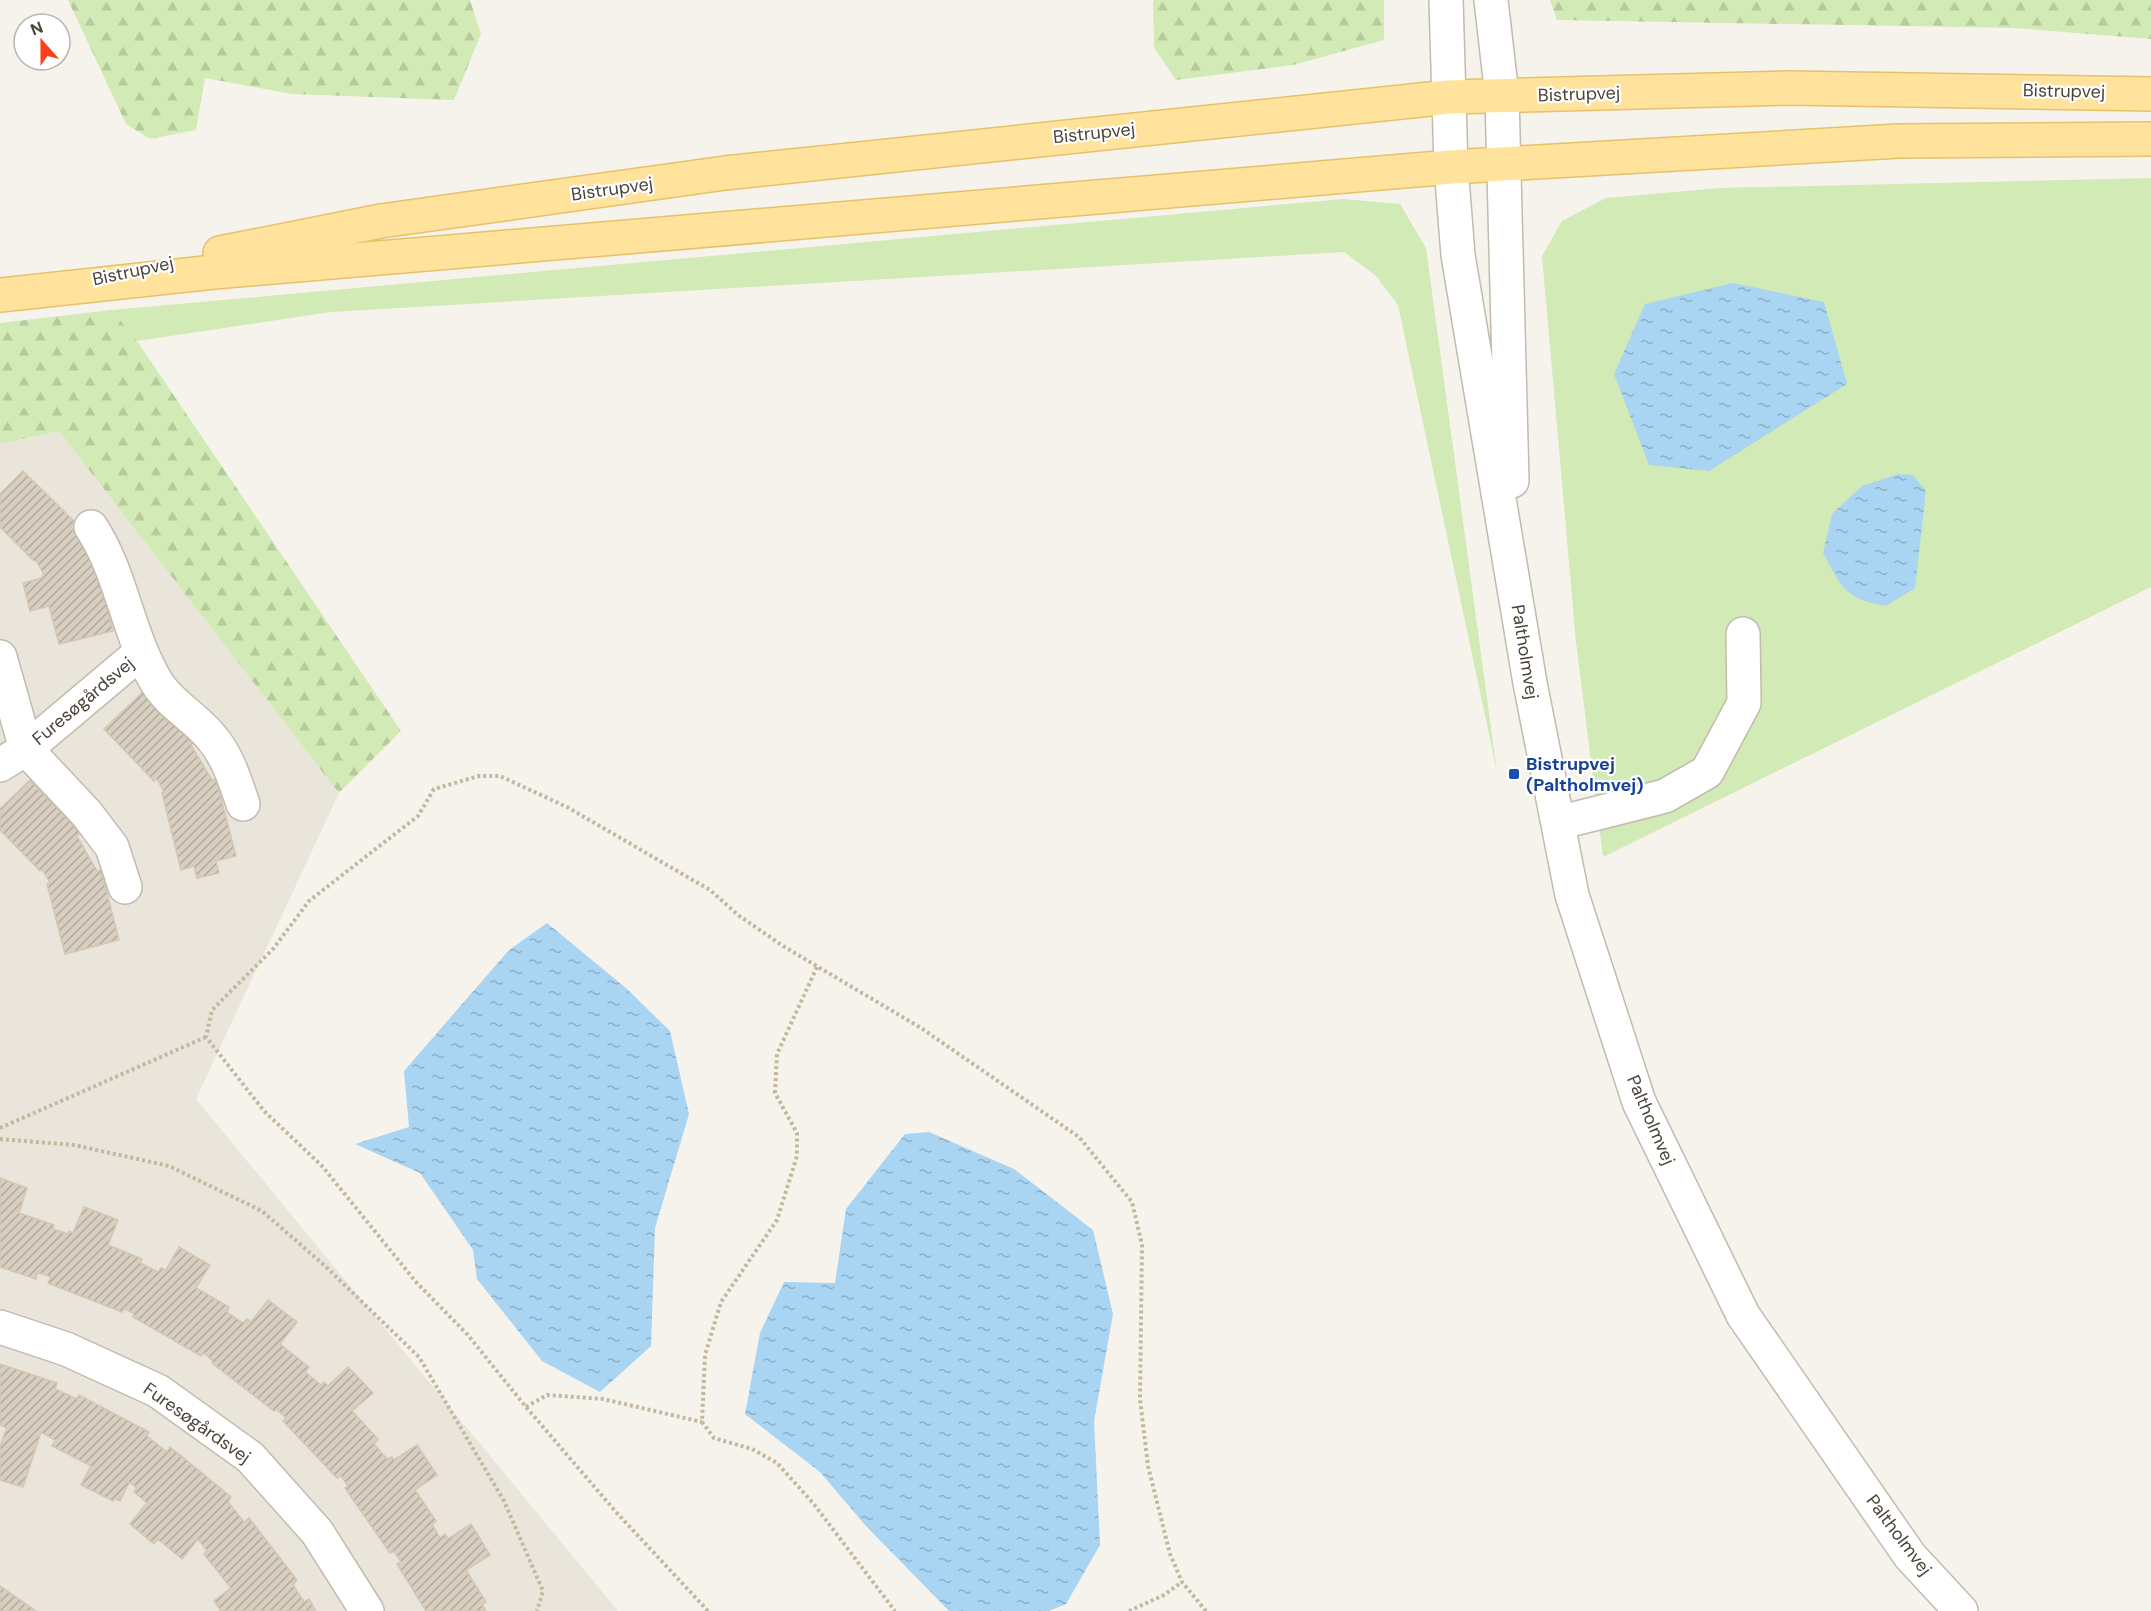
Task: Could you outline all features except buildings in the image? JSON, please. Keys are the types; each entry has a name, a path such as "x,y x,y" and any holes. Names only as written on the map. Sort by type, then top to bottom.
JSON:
{"main road":[{"name":"Bistrupvej","path":"48,289 381,221 725,173 1449,98 1788,88 2151,94"},
{"name":"Bistrupvej","path":"0,295 237,270 1451,167 1899,141 2151,139"}],"street":[{"name":"Paltholmvej","path":"1446,0 1451,167 1458,255 1530,683 1572,895 1639,1102 1743,1315 1910,1556 1961,1611"},
{"name":"Paltholmvej","path":"1491,0 1502,96 1513,460 1509,555"},
{"name":"Furesøgårdsvej","path":"91,526 106,551 140,653 158,686 212,738 229,764 243,804"},
{"path":"1558,823 1665,796 1707,772 1744,704 1743,634"},
{"name":"Furesøgårdsvej","path":"13,757 140,653"},
{"name":"Furesøgårdsvej","path":"0,657 13,757 87,814 112,847 125,887"},
{"name":"Furesøgårdsvej","path":"0,1327 66,1349 158,1391 250,1457 317,1532 367,1611"}],"path":[{"path":"206,1037 212,1010 273,949 309,901 418,816 434,789 479,776 500,777 567,807 624,842 652,854 710,890 738,915 817,967 921,1029 1079,1137 1132,1202 1142,1245 1140,1399 1147,1455 1170,1554 1182,1582 1206,1611"},
{"path":"817,967 777,1054 775,1093 797,1133 797,1156 777,1220 721,1302 705,1355 702,1422 714,1438 753,1449 777,1463 813,1503 895,1611"},
{"path":"0,1128 206,1037"},
{"path":"206,1037 264,1111 322,1166 416,1282 467,1334 616,1512 708,1611"},
{"path":"0,1139 74,1145 169,1166 262,1211 419,1357 504,1501 543,1591 537,1611"},
{"path":"526,1407 547,1395 603,1398 702,1422"},
{"path":"1129,1611 1164,1595 1182,1582"}],"shaded area":[{"path":"59,431 339,793 196,1099 618,1611 0,1611 0,444"}],"green space":[{"path":"68,0 470,0 481,34 454,100 292,94 205,78 196,130 150,139 126,124"},
{"path":"1153,0 1384,0 1384,40 1293,65 1176,80 1154,48"},
{"path":"1550,0 2151,0 2151,39 2014,28 1557,20"},
{"path":"2151,178 2151,587 1603,857 1576,642 1542,256 1562,221 1606,198 1720,188"},
{"path":"1343,199 1400,204 1426,248 1497,772 1398,305 1375,275 1344,252 331,312 137,341 112,310"},
{"path":"112,310 137,341 401,731 339,793 59,431 0,444 0,323"}],"water":[{"path":"1733,283 1824,302 1847,384 1709,471 1649,465 1614,374 1645,304"},
{"path":"1898,474 1913,475 1926,491 1915,588 1886,606 1861,600 1846,590 1823,553 1832,514 1862,486"},
{"path":"547,923 626,988 670,1031 689,1114 655,1228 651,1346 600,1392 542,1361 477,1279 473,1250 420,1173 355,1144 409,1127 404,1071 509,950"},
{"path":"929,1132 1014,1169 1093,1230 1113,1314 1094,1421 1100,1545 1066,1604 1049,1611 949,1611 865,1525 820,1472 745,1414 760,1333 784,1282 835,1283 846,1209 905,1134"}],"place":[{"name":"Bistrupvej (Paltholmvej)","path":"1514,774"}]}
